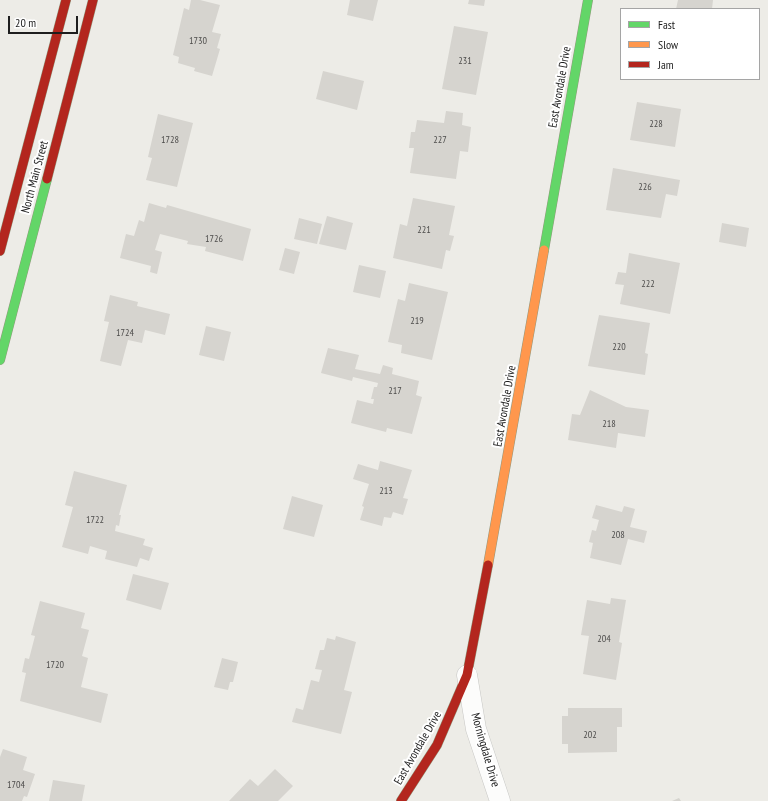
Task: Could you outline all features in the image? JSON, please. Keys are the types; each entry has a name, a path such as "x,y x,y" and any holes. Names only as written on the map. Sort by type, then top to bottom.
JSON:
{"street":[{"name":"North Main Street","path":"0,251 66,0"},
{"name":"North Main Street","path":"0,360 4,328 93,0"},
{"name":"East Avondale Drive","path":"400,801 437,745 467,675 511,440 588,0"},
{"name":"Morningdale Drive","path":"467,675 476,729 500,801"}],"building":[{"path":"191,0 200,0 220,5 212,32 221,34 217,48 220,49 212,76 194,71 195,68 178,63 179,57 173,55 184,8 189,10"},
{"path":"350,0 378,0 373,21 347,15"},
{"path":"469,0 485,0 484,6 468,4"},
{"path":"678,0 713,0 712,8 676,8"},
{"path":"454,26 488,32 476,95 442,89"},
{"path":"323,71 364,81 357,110 316,99"},
{"path":"637,102 681,109 675,147 630,140"},
{"path":"446,111 463,113 462,125 471,127 468,152 460,151 456,179 410,173 414,148 409,148 411,132 415,132 417,120 444,123"},
{"path":"158,114 193,123 177,187 146,180 152,158 148,157"},
{"path":"613,168 680,180 677,196 666,194 661,218 606,210"},
{"path":"413,198 455,206 449,235 454,236 450,251 446,250 442,269 393,258 400,224 407,226"},
{"path":"149,203 166,208 167,205 251,229 243,261 205,251 206,247 187,244 188,241 160,234 155,250 162,252 157,274 150,272 151,266 120,258 126,234 134,236 139,220 144,222"},
{"path":"327,216 353,223 346,250 319,244"},
{"path":"299,218 322,224 317,244 294,239"},
{"path":"722,223 749,228 746,247 719,242"},
{"path":"285,248 300,252 294,274 279,270"},
{"path":"629,253 680,263 670,314 620,304 624,285 615,284 618,272 626,273"},
{"path":"359,265 386,271 380,298 353,292"},
{"path":"409,283 448,292 432,360 401,353 402,345 388,342 398,299 405,301"},
{"path":"110,295 138,302 137,306 170,314 165,335 145,330 142,343 128,340 121,366 100,361 109,322 104,321"},
{"path":"599,315 650,323 645,353 648,354 645,375 588,366"},
{"path":"206,326 231,332 224,361 199,355"},
{"path":"328,348 359,355 355,369 380,374 383,365 393,368 392,374 419,381 416,395 422,397 412,434 387,428 386,432 351,423 357,400 373,404 374,399 371,399 374,387 377,387 378,383 353,377 352,381 321,373"},
{"path":"590,390 626,407 649,410 645,437 618,433 616,448 568,440 572,414 580,415"},
{"path":"380,461 412,470 403,498 408,499 403,515 393,512 391,518 384,517 382,526 360,520 364,507 362,506 369,484 353,479 358,464 378,470"},
{"path":"74,471 127,485 119,515 121,515 119,526 116,525 115,531 145,539 143,545 153,548 149,561 140,558 137,567 105,559 107,551 90,546 88,554 62,547 73,507 65,505"},
{"path":"292,496 323,505 314,537 283,529"},
{"path":"596,505 622,512 624,506 635,509 630,527 647,531 644,543 628,539 621,565 590,558 593,543 589,542 592,530 596,531 599,520 592,518"},
{"path":"133,574 169,583 161,610 126,600"},
{"path":"611,598 626,600 619,642 622,643 616,680 583,674 589,636 581,635 587,600 610,604"},
{"path":"40,601 85,613 81,628 89,630 82,656 88,658 81,687 108,694 101,723 20,701 26,673 22,672 25,658 29,659 35,636 31,635"},
{"path":"336,636 356,642 344,690 352,692 341,734 292,722 296,708 303,710 311,680 319,682 322,670 315,669 320,650 324,650 327,638 335,640"},
{"path":"222,658 238,662 233,682 230,682 228,690 214,687"},
{"path":"568,708 622,708 622,727 617,727 617,752 568,753 568,744 562,744 562,716 568,716"},
{"path":"3,749 27,757 23,770 35,774 27,797 24,796 22,801 0,801 0,757"},
{"path":"275,769 293,786 278,801 229,801 250,779 258,786"},
{"path":"53,780 85,785 82,801 49,801"},
{"path":"679,798 681,801 672,801"}],"traffic: fast":[{"path":"544,250 588,0"},
{"path":"0,360 47,179"}],"traffic: slow":[{"path":"488,565 544,250"}],"traffic: jam":[{"path":"0,251 66,0"},
{"path":"47,179 93,0"},
{"path":"401,801 437,745 467,675 488,565"}]}
